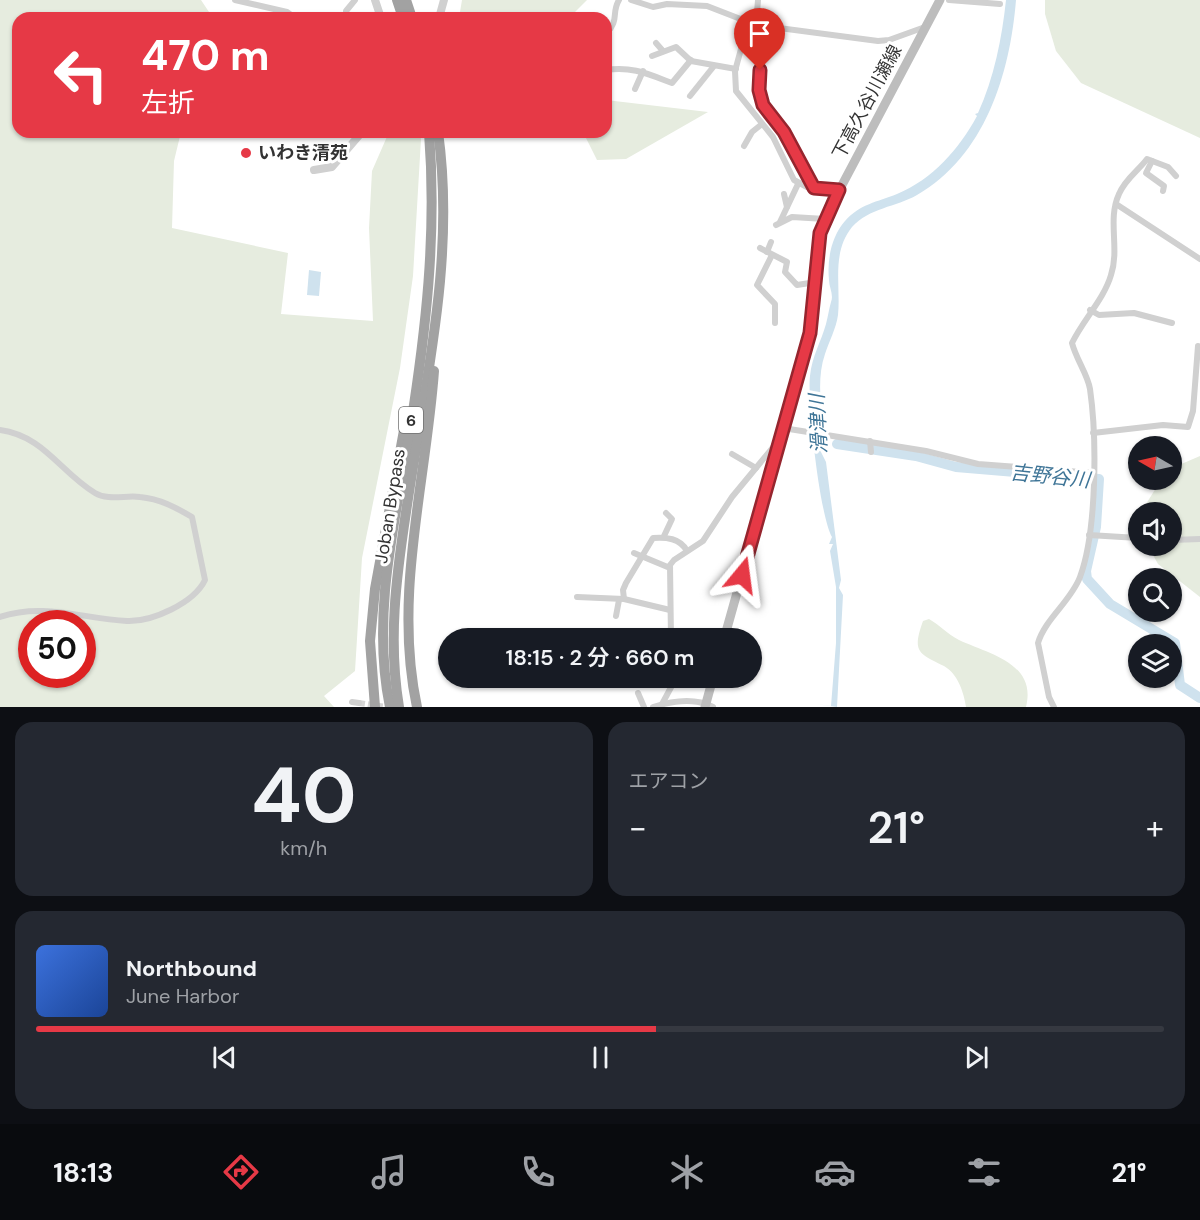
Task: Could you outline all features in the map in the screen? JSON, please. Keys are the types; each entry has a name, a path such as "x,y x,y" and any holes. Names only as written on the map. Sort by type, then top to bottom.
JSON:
{"highway":[{"name":"Joban Bypass","path":"390,707 383,614 397,505 420,366 434,228 429,138"},
{"name":"Joban Bypass","path":"399,707 393,660 396,584 437,310 444,230 439,138"},
{"path":"417,707 410,656 408,615 411,571 431,411 437,310"},
{"path":"375,707 370,641 375,590 401,434 420,366"}],"main road":[{"name":"下高久谷川瀬線","path":"727,628 810,333 818,243 825,219 940,0"},
{"path":"708,706 711,688"}],"street":[{"path":"234,0 287,12"},
{"path":"345,12 355,0"},
{"path":"612,27 616,22 616,4 619,0"},
{"path":"631,0 653,7 667,4 707,6 756,25 878,41 889,40 925,27"},
{"path":"758,0 756,25 741,50 736,69 736,91 762,124 798,184 839,190"},
{"path":"949,0 1000,4"},
{"path":"764,26 760,47 761,99 770,115 787,136 804,173 814,188"},
{"path":"656,42 663,51"},
{"path":"652,56 676,47 690,60 736,69"},
{"path":"612,69 619,67 643,71 672,83 690,60"},
{"path":"690,96 698,85 704,82 714,66"},
{"path":"635,90 643,71"},
{"path":"691,80 698,85"},
{"path":"744,146 752,132 762,124"},
{"path":"314,170 332,167 357,138"},
{"path":"1054,707 1049,698 1038,643 1080,578 1092,535 1094,477 1090,388 1076,359 1072,343 1110,279 1117,256 1113,213 1119,193 1132,173 1147,159 1168,167 1176,176"},
{"path":"1152,161 1146,173 1164,186 1163,191"},
{"path":"798,184 777,224 792,217 825,219"},
{"path":"784,194 787,207"},
{"path":"1116,204 1200,259"},
{"path":"771,242 757,285 775,304 775,324"},
{"path":"766,252 787,262 785,272 797,285 816,282"},
{"path":"1090,310 1099,315 1134,313 1172,322"},
{"path":"1093,433 1163,425 1188,427 1198,375 1198,346"},
{"path":"0,430 31,438 95,493 110,497 139,496 167,503 192,517 205,580 195,596 178,607 129,621 50,610 19,611 0,617"},
{"path":"671,628 670,568 674,560 703,541 732,496 782,433 810,432 871,448 978,464 1094,477"},
{"path":"732,454 756,468"},
{"path":"664,536 672,519 666,513"},
{"path":"1092,535 1128,537"},
{"path":"616,616 623,590 637,555 650,537 664,536 681,543 687,550"},
{"path":"1182,540 1200,539"},
{"path":"637,555 670,568"},
{"path":"577,597 622,599 670,610"},
{"path":"661,706 671,688"},
{"path":"638,693 644,707"},
{"path":"653,707 676,700 708,706"}],"shaded area":[{"path":"0,0 201,0 209,12 12,12 12,138 180,138 174,161 172,228 288,253 281,314 373,321 369,228 372,171 386,138 421,138 413,276 400,368 362,558 355,671 324,696 334,707 0,707"},
{"path":"462,0 587,0 575,12 460,12"},
{"path":"1045,0 1200,0 1200,138 1081,83 1056,51 1045,14"},
{"path":"612,101 708,112 626,159 597,160 586,138 612,138"},
{"path":"1200,456 1200,597 1182,583 1182,568 1163,568 1154,556 1182,556 1182,502 1147,502 1155,490 1182,490 1182,464"},
{"path":"929,619 955,638 1008,662 1018,670 1028,692 1026,707 966,707 962,690 949,669 928,658 920,650 918,639 920,631 923,621"}],"water":[{"name":"滑津川","path":"1006,0 1016,0 1008,56 990,111 977,136 941,178 917,195 866,216 852,227 841,248 838,270 838,315 821,369 822,417 819,422 825,441 821,452 826,462 841,580 839,588 843,595 837,707 815,704 831,706 836,643 836,587 830,551 833,544 829,544 832,537 827,525 819,484 812,433 810,390 813,362 832,299 829,283 831,249 840,227 851,215 863,207 910,188 922,180 944,162 962,140 977,116 975,114 978,113 989,86 1000,43"},
{"path":"309,270 321,272 319,296 307,295"}],"waterway":[{"name":"吉野谷川","path":"837,444 916,456 956,467 1099,479 1096,527 1086,571 1087,579 1110,604 1175,643 1180,685 1200,698"}],"tunnel":[{"path":"359,703 386,707"}],"place":[{"name":"いわき清苑","path":"246,153"}],"route":[{"path":"742,575 810,333 814,315 820,233 839,190 814,188 804,173 787,136 763,105 759,90 760,70"}]}
